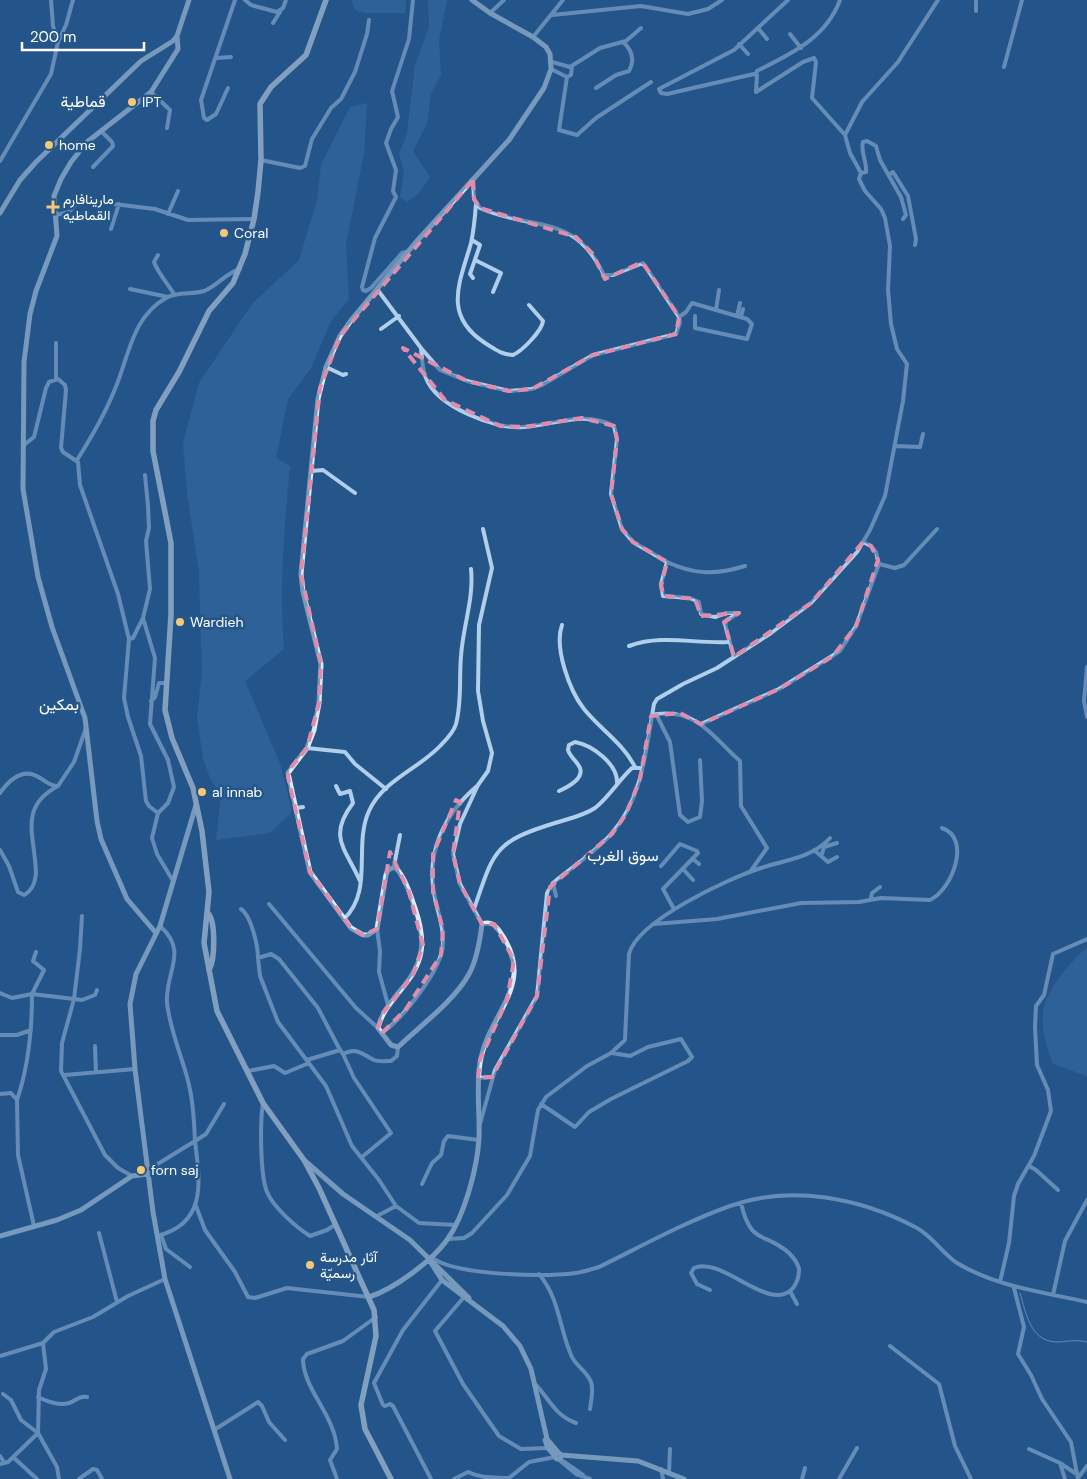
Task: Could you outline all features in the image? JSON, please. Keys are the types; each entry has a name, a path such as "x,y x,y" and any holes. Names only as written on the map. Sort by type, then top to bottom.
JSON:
{"main road":[{"path":"326,0 306,55 271,87 260,104 261,160 254,220 240,269 230,288 211,307 180,372 156,410 153,421 154,460 171,543 171,615 164,710 167,724 188,775 197,805 207,866 209,892 204,941 219,1019 248,1071 263,1103 304,1160 369,1297 376,1317 375,1346 361,1405 366,1429 391,1479"},
{"path":"208,913 212,922 213,964 209,970"},
{"path":"204,941 212,941"}],"street":[{"path":"51,0 53,26 58,42"},
{"path":"0,161 51,74 58,42 66,25 73,0"},
{"path":"156,933 121,889 101,839 81,703 52,626 36,570 23,489 26,329 36,291 56,240 54,196 61,179 82,148 151,92 178,49 176,36 189,0"},
{"path":"228,88 214,117 207,120 204,118 201,100 236,0"},
{"path":"245,0 251,5 264,6 280,12"},
{"path":"264,0 264,6"},
{"path":"272,23 286,0"},
{"path":"408,252 402,253 371,288 366,291 363,290 362,287 374,238 396,197 393,191 396,170 386,143 398,117 392,91 409,39 413,0"},
{"path":"377,929 363,935 351,928 310,872 304,856 288,773 307,748 317,718 321,664 303,592 301,574 318,399 326,366 344,330 408,252 519,126 544,88 552,62 546,48 533,37 490,13 472,0"},
{"path":"490,13 504,0"},
{"path":"533,37 563,0"},
{"path":"552,15 641,6 688,14 708,9 722,0"},
{"path":"788,0 727,54 664,85 659,92 667,94 756,74 758,71 801,48 822,29 837,10 840,0"},
{"path":"845,135 862,102 902,56 938,0"},
{"path":"976,0 976,11"},
{"path":"1004,67 1022,0"},
{"path":"261,160 300,168 306,166 312,139 319,131 331,108 341,99 355,72 367,34 369,20"},
{"path":"552,62 562,66 572,66 600,48 623,42 641,28"},
{"path":"758,28 767,39"},
{"path":"790,34 801,48"},
{"path":"0,213 20,180 36,162 140,61 176,36"},
{"path":"596,88 616,75 629,71 632,62 630,49 623,42"},
{"path":"739,44 748,54"},
{"path":"217,58 231,57"},
{"path":"479,1128 492,1077 537,996 545,901 553,883 612,834 632,803 642,768 652,711 657,699 734,657 811,603 851,560 874,522 885,496 907,364 897,349 891,324 888,290 890,246 885,218 881,209 865,191 859,179 861,173 850,153 845,135 812,98 816,62 814,58 803,62 756,92 756,74"},
{"path":"572,66 571,75 567,77 566,96 558,128 577,135 596,118 651,82"},
{"path":"550,69 567,77"},
{"path":"151,92 170,110 171,115 167,128"},
{"path":"93,167 113,146 112,142 102,132"},
{"path":"861,173 866,172 867,164 861,145 867,141 876,146 880,160 890,174 901,197 906,215 903,219"},
{"path":"890,174 893,172 908,196 916,239 915,245"},
{"path":"473,180 476,204 472,240 460,275 457,301 460,314 474,335 501,353 516,354 536,335 542,325 543,321 529,306"},
{"path":"168,214 178,191"},
{"path":"56,215 69,212 80,200 119,204 168,214 176,218 254,220"},
{"path":"111,229 119,204"},
{"path":"377,289 421,348 444,372 467,381 517,392 532,389 549,382 593,356 676,334 679,327 679,316 643,264 613,275 604,275 592,253 576,237 556,227 487,211 476,204"},
{"path":"472,240 480,245 470,274 473,278"},
{"path":"158,255 154,262 156,267 162,273 174,294"},
{"path":"475,260 501,273 493,292"},
{"path":"487,266 489,261"},
{"path":"158,813 146,801 141,756 125,704 124,687 129,640 118,594 80,485 77,460 114,392 135,330 154,307 174,294 204,290 228,274 240,269"},
{"path":"130,289 168,297"},
{"path":"716,310 719,290"},
{"path":"679,316 686,312 692,303 747,319 752,324 747,339 695,328 695,316"},
{"path":"739,317 740,303"},
{"path":"739,317 743,309"},
{"path":"382,329 399,316"},
{"path":"56,343 56,379"},
{"path":"421,348 426,379 433,390 450,404 480,418 500,426 515,428 582,418 600,420 614,426 617,439 611,494 622,529 633,542 684,570 705,574 745,566"},
{"path":"326,366 346,374"},
{"path":"24,445 34,437 46,388 49,382 56,379 62,382 66,390 61,448 63,452 77,460"},
{"path":"894,446 920,447 923,434"},
{"path":"311,471 323,470 355,492"},
{"path":"129,640 133,638 144,618 150,584 146,541 149,528 145,474"},
{"path":"382,1033 406,1009 433,971 441,955 443,930 432,878 434,847 453,814 488,771 492,753 483,721 478,691 479,625 492,568 483,528"},
{"path":"879,564 895,568 904,565 937,529"},
{"path":"701,724 779,689 840,651 856,626 879,564 876,552 872,546 863,542"},
{"path":"667,562 661,584 663,596 695,599 699,602 701,614 707,616 739,613 727,620 725,624 728,642 734,657"},
{"path":"344,919 356,905 361,882 362,841 368,813 386,789 442,744 454,728 460,702 461,654 473,588 471,569"},
{"path":"144,618 155,658 150,724 165,754 173,780 172,795 168,803 158,813 152,838 153,846 174,881"},
{"path":"562,625 559,642 563,663 584,709 622,747 635,766 642,768"},
{"path":"629,646 656,639 706,643 728,642"},
{"path":"1087,667 1084,701 1087,717"},
{"path":"151,701 155,697 159,683 165,683"},
{"path":"652,711 658,714 680,713 701,724 741,764 739,773 741,806 767,848 750,872"},
{"path":"658,714 670,742 680,815 688,822 700,817 702,801 700,760"},
{"path":"0,850 9,866 18,892 24,895 35,882 36,873 32,812 42,795 58,786 74,762 86,728"},
{"path":"560,791 573,784 580,774 580,768 568,750 569,745 575,742 590,748 604,758 616,773 617,784"},
{"path":"307,748 345,752 355,764 386,789"},
{"path":"474,909 492,859 500,848 510,841 539,828 594,808 635,766"},
{"path":"0,793 14,777 24,773 34,774 48,783 58,786"},
{"path":"248,1071 274,1066 285,1073 308,1062 351,1050 361,1050 373,1059 391,1061 397,1056 398,1047 440,1007 469,974 475,960 482,924 460,884 453,854 460,824 478,785"},
{"path":"336,786 340,794 350,792 353,803 342,822 341,842 342,848 361,882"},
{"path":"197,805 160,926 136,974 130,1004 134,1069 164,1279 230,1479"},
{"path":"296,808 304,807"},
{"path":"650,925 662,922 717,919 801,903 858,902 881,898 930,900 944,887 951,876 956,860 954,837 952,833 942,828"},
{"path":"388,1005 379,972 380,951 377,929 386,875 388,870 394,866 400,835"},
{"path":"448,1239 460,1238 472,1233 507,1195 530,1156 541,1104 546,1097 569,1079 611,1053 626,1037 626,980 631,948 636,938 650,925 674,909 750,872 814,850 830,838"},
{"path":"661,866 680,844 697,851 693,859 663,889 674,909"},
{"path":"822,854 824,847 838,844"},
{"path":"814,850 822,854 828,862 837,857"},
{"path":"693,859 699,864"},
{"path":"378,1028 383,1012 413,975 421,954 423,939 409,892 400,872 394,866"},
{"path":"682,869 692,880"},
{"path":"553,883 556,896"},
{"path":"871,898 872,893 880,887"},
{"path":"269,904 356,1008 378,1028 391,1044 398,1047"},
{"path":"241,909 247,912 252,927 260,976 278,1022 326,1086 352,1146 362,1157 396,1206 420,1223 456,1225"},
{"path":"82,916 74,999 60,1056 61,1071 65,1075 105,1155 118,1168 132,1176"},
{"path":"160,926 173,941 175,950 167,1002 172,1032 189,1086 198,1168 196,1206 205,1230 235,1272 248,1297 255,1298 287,1288 369,1297 402,1280 430,1258 448,1239 456,1225 474,1170 479,1140 478,1078 484,1048 507,1000 515,970 511,950 494,924 487,922 482,924"},
{"path":"1000,1282 1009,1242 1014,1196 1018,1184 1045,1132 1051,1107 1044,1081 1037,1066 1034,1027 1036,1006 1044,995 1053,954 1087,939"},
{"path":"34,1226 18,1155 16,1100 24,1077 32,1030 32,994 44,970 33,961 36,952"},
{"path":"258,958 271,954 279,959 318,1008 354,1078 391,1133 387,1139 362,1157"},
{"path":"0,993 12,998 32,994 82,1000 95,995 97,990"},
{"path":"0,1035 17,1035 32,1030"},
{"path":"541,1104 572,1126 578,1126 593,1110 688,1061 692,1057 681,1040 648,1047 630,1056 611,1053"},
{"path":"94,1046 96,1072"},
{"path":"65,1075 134,1069"},
{"path":"478,1078 492,1077"},
{"path":"0,1094 11,1093 16,1100"},
{"path":"263,1103 261,1118 264,1181 270,1197 310,1236 327,1230 336,1224"},
{"path":"0,1236 57,1220 80,1210 132,1176 148,1172 206,1134 224,1104"},
{"path":"422,1184 432,1162 441,1155 446,1137 462,1136 479,1140"},
{"path":"304,1160 343,1194 410,1240 471,1301"},
{"path":"1028,1166 1036,1170 1058,1190"},
{"path":"430,1258 460,1268 497,1273 577,1273 599,1267 699,1219 741,1203 782,1196 810,1196 860,1205 917,1228 930,1237 959,1264 1014,1288 1087,1302"},
{"path":"1053,1295 1065,1241 1087,1200"},
{"path":"710,1290 694,1280 691,1273 694,1268 702,1266 715,1268 771,1294 782,1294 790,1291 795,1286 798,1276 796,1262 788,1252 752,1232 741,1203"},
{"path":"159,1235 182,1226 196,1206"},
{"path":"377,1216 396,1206"},
{"path":"99,1234 117,1302"},
{"path":"159,1235 166,1249 190,1267"},
{"path":"430,1258 442,1280 503,1326 516,1339 529,1362 548,1448 569,1469 590,1479"},
{"path":"538,1274 554,1298 573,1360 584,1369 590,1381 592,1390 590,1409"},
{"path":"0,1356 43,1344 54,1332 92,1317 117,1302 164,1279"},
{"path":"431,1479 393,1406 390,1404 383,1405 374,1384 375,1379 404,1330 442,1280"},
{"path":"1014,1288 1024,1327 1018,1354 1031,1374 1042,1399 1071,1442 1075,1458 1075,1473 1078,1479 1087,1466"},
{"path":"790,1291 797,1304"},
{"path":"464,1297 434,1331 461,1381 491,1427 503,1440 521,1449 548,1448"},
{"path":"337,1479 330,1460 337,1449 333,1427 306,1375 303,1359 307,1354 343,1340 376,1317"},
{"path":"0,1456 2,1463 8,1462 38,1433 38,1397 46,1369 43,1344"},
{"path":"890,1346 939,1384 955,1446 972,1479"},
{"path":"535,1383 556,1411 566,1420 576,1423"},
{"path":"3,1394 11,1400 21,1420 38,1433 57,1467 59,1479"},
{"path":"38,1397 51,1402 68,1403 81,1396 87,1397"},
{"path":"214,1430 258,1402 262,1406 269,1422 285,1440"},
{"path":"542,1420 548,1442 558,1457"},
{"path":"839,1479 857,1448"},
{"path":"669,1473 670,1449"},
{"path":"1029,1449 1060,1463 1075,1473"},
{"path":"13,1457 37,1479"},
{"path":"454,1479 468,1472 482,1478 491,1479 497,1476 509,1478 529,1462 558,1457 591,1457 638,1461 684,1479"},
{"path":"1060,1463 1066,1479"},
{"path":"802,1479 805,1468"},
{"path":"79,1479 93,1469 102,1479"},
{"path":"661,1469 663,1479"}],"highlighted area":[{"path":"473,180 474,199 480,208 576,237 592,253 605,279 640,263 645,266 679,317 676,334 593,355 532,389 509,391 467,381 403,348 445,400 500,426 524,427 582,418 614,426 617,439 611,494 622,529 633,542 667,562 661,586 664,596 695,599 701,616 739,613 724,622 734,657 811,603 863,542 871,546 878,560 856,626 833,656 779,689 701,724 680,713 651,716 640,779 626,814 612,834 550,887 537,996 492,1077 478,1078 480,1060 507,1000 514,960 494,924 482,924 460,884 453,854 460,802 456,800 433,854 433,892 443,930 441,955 406,1009 382,1033 378,1028 383,1013 413,975 423,945 409,892 390,852 377,929 363,935 351,928 310,872 288,777 289,770 307,748 319,703 321,664 301,574 320,388 340,336"}],"shaded area":[{"path":"351,0 406,0 405,13 365,13 355,10"},
{"path":"428,0 447,0 439,40 441,75 431,94 427,123 413,151 430,177 419,193 407,202 400,197 404,171 399,154 407,134 415,65 429,27"},
{"path":"367,103 364,153 346,244 349,299 331,321 311,368 288,399 276,458 290,466 282,580 284,649 245,681 281,766 292,812 270,833 216,840 221,796 210,778 203,759 197,716 202,673 199,572 187,492 183,443 199,383 252,304 299,260 317,200 321,165 350,107"},
{"path":"1087,948 1087,1076 1053,1064 1043,1028 1043,1014 1046,1000 1056,983 1068,966"}],"waterway":[{"path":"1020,1293 1030,1324 1040,1336 1055,1342 1087,1342"}],"place":[{"name":"IPT","path":"132,102"},
{"name":"home","path":"49,145"},
{"name":"مارينافارم القماطيه","path":"53,207"},
{"name":"Coral","path":"224,233"},
{"name":"Wardieh","path":"180,622"},
{"name":"al innab","path":"202,792"},
{"name":"forn saj","path":"141,1170"},
{"name":"آثار مدرسة رسميّة","path":"310,1265"}],"district":[{"name":"قماطية","path":"83,101"},
{"name":"بمكين","path":"59,704"},
{"name":"سوق الغرب","path":"623,855"}]}
